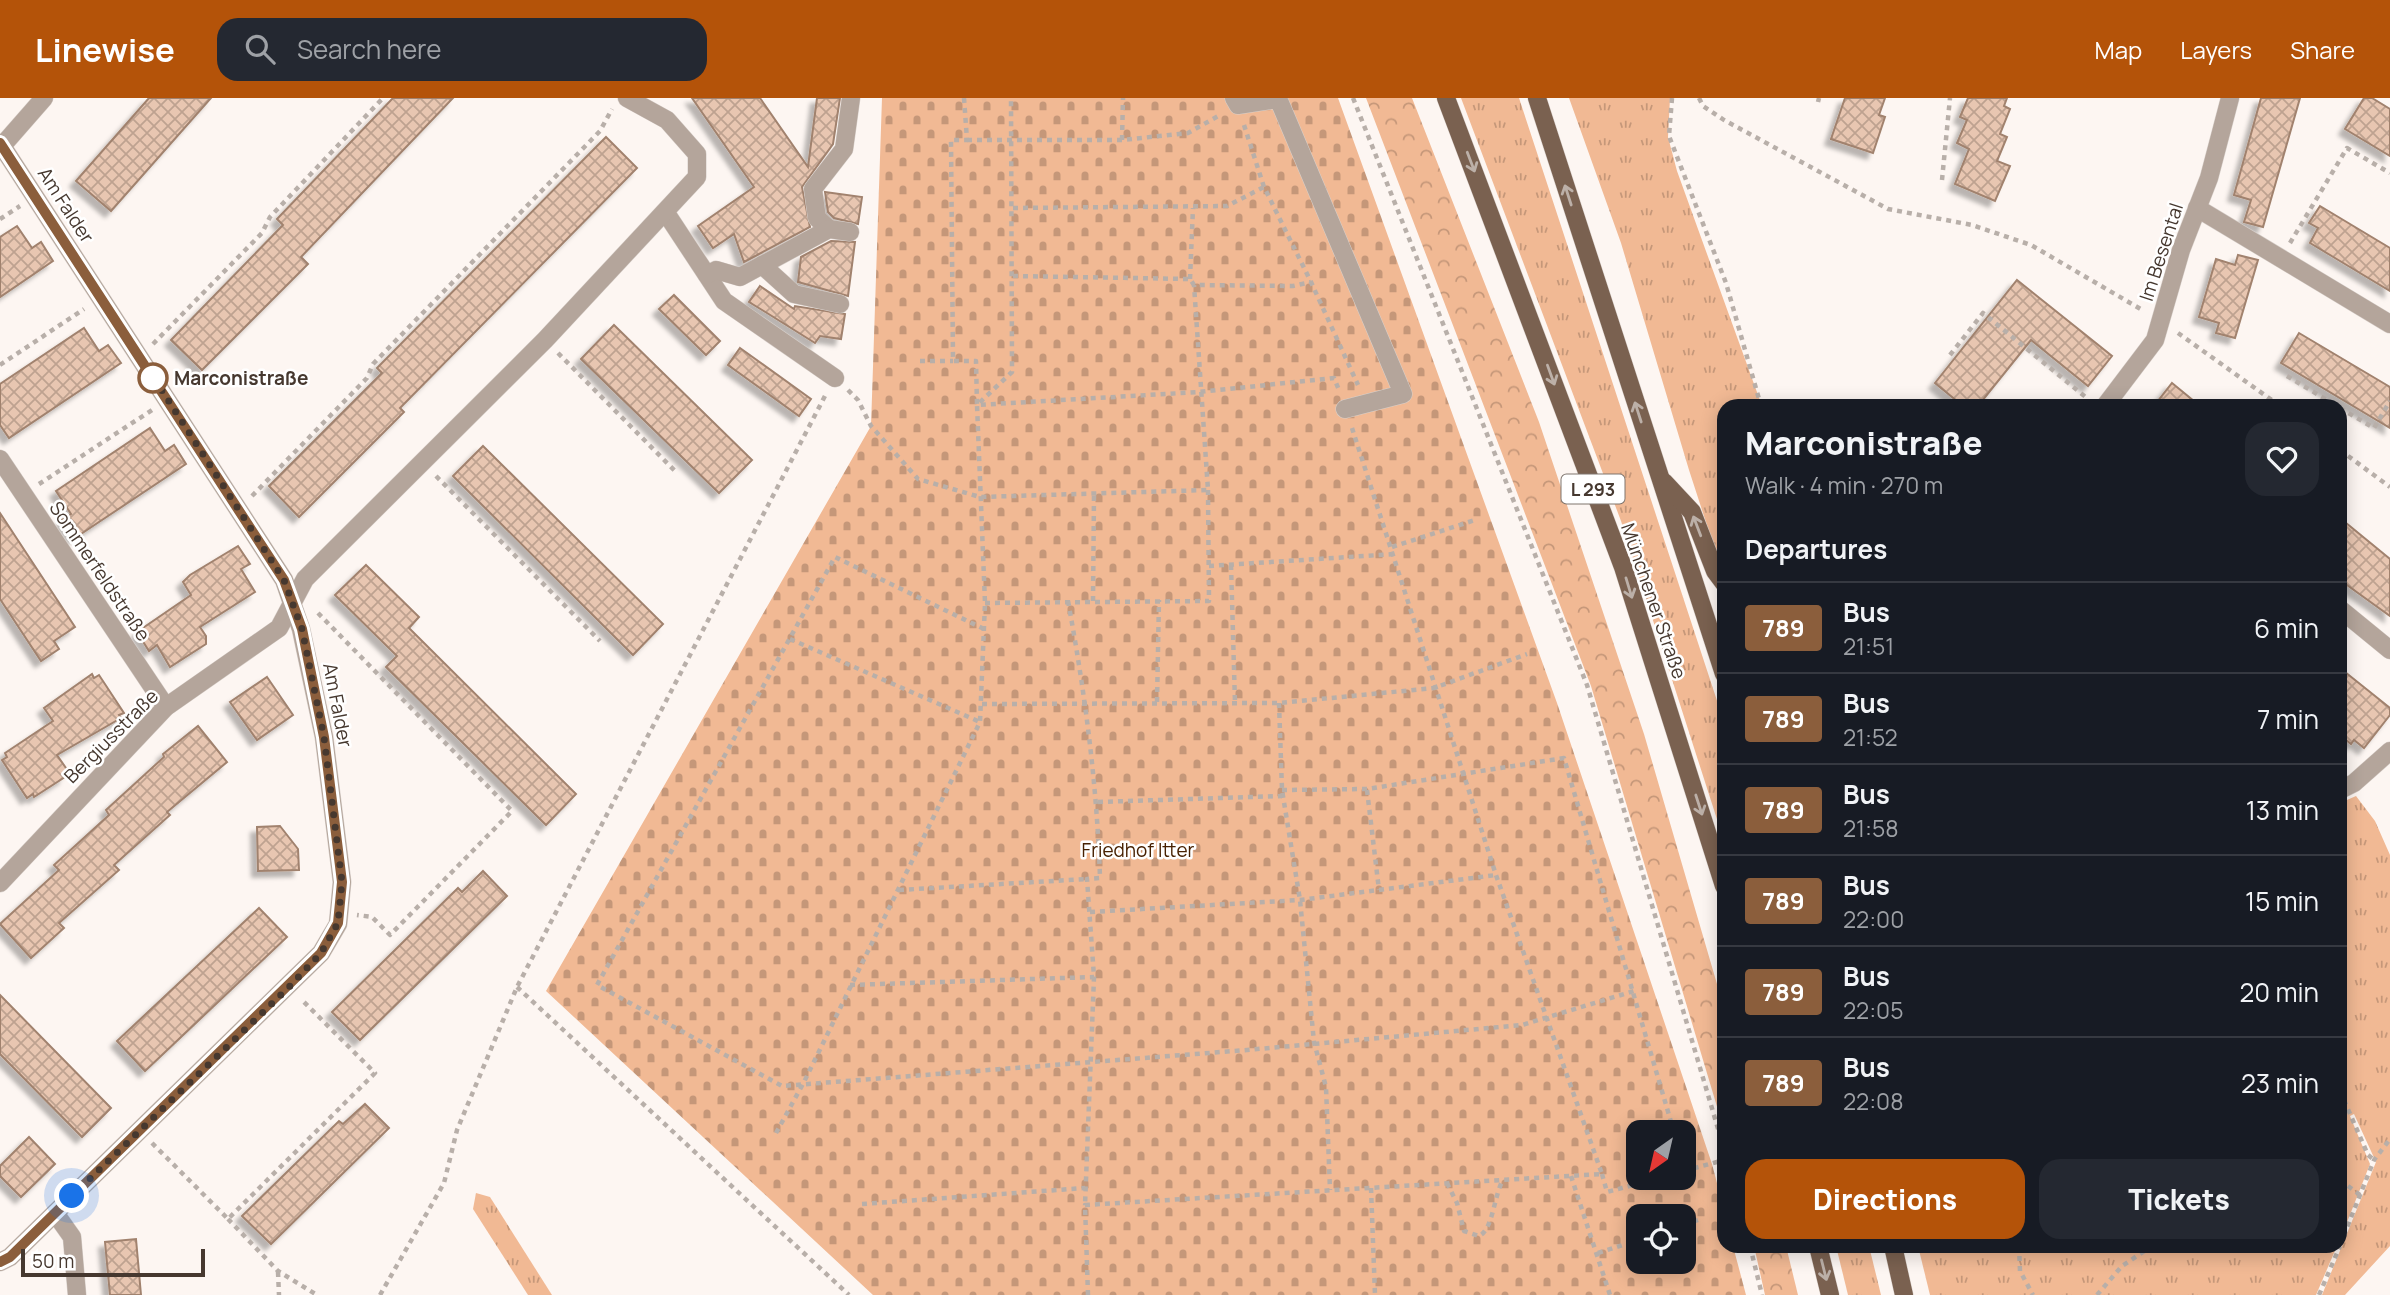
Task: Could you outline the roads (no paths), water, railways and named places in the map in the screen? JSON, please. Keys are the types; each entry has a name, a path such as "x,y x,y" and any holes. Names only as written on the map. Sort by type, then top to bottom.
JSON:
{"main road":[{"name":"Münchener Straße","path":"1446,98 1623,567 1717,864"},
{"path":"1537,98 1717,653"},
{"path":"1659,477 1692,512 1717,574"},
{"path":"1820,1253 1830,1295"},
{"path":"1895,1253 1904,1295"}],"street":[{"path":"1,144 44,98"},
{"path":"296,612 305,579 545,340 697,177 697,155 667,120 627,98"},
{"path":"850,232 829,229 817,218 813,188 845,149 851,98"},
{"name":"Im Besental","path":"2111,399 2149,352 2161,322 2181,250 2209,178 2230,98"},
{"path":"1236,102 1278,99 1403,394 1345,409"},
{"name":"Am Falder","path":"0,1262 10,1257 321,953 338,923 342,882 324,737 296,612 284,580 1,144"},
{"path":"2197,208 2390,324"},
{"path":"666,213 724,301 835,378"},
{"path":"707,275 716,270 740,277 829,229"},
{"path":"762,265 794,294 840,304"},
{"name":"Sommerfeldstraße","path":"0,458 166,707"},
{"name":"Bergiusstraße","path":"0,883 166,707 279,628 296,612"},
{"path":"2347,615 2390,650"},
{"path":"2347,786 2390,751"},
{"path":"55,1213 72,1237 77,1295"}],"place":[{"name":"Marconistraße","path":"153,378"}],"park label":[{"name":"Friedhof Itter","path":"1138,850"}]}
